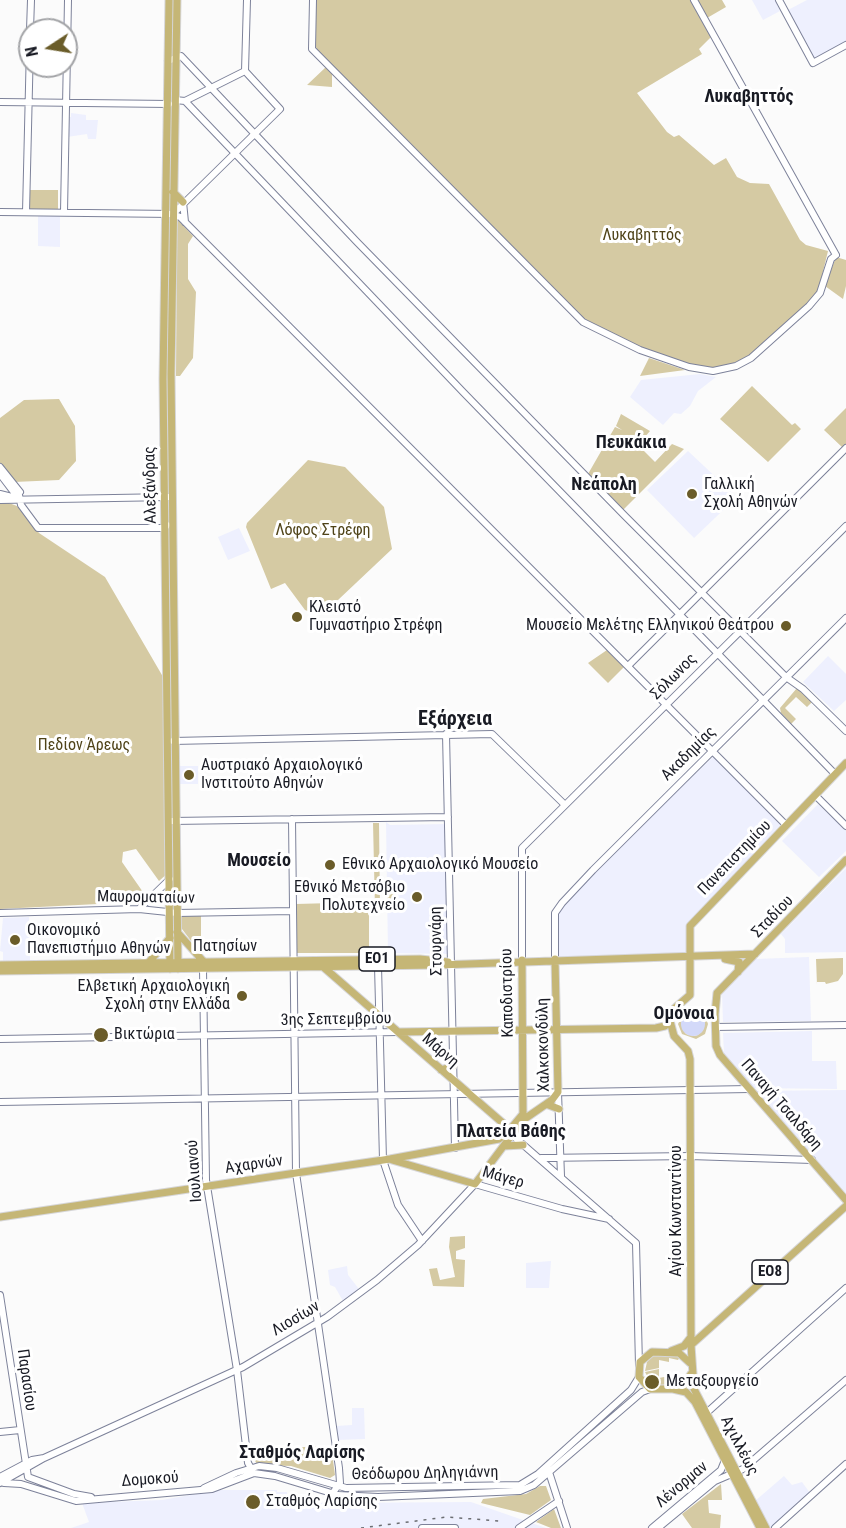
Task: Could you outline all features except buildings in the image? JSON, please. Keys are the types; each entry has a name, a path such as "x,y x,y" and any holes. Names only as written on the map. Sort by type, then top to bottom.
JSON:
{"main road":[{"name":"Αλεξάνδρας","path":"169,0 168,497 165,528 172,741"},
{"name":"Αλεξάνδρας","path":"169,214 173,192 177,0"},
{"path":"173,192 183,202"},
{"name":"Αλεξάνδρας","path":"168,497 172,520 173,912 170,938 174,965"},
{"name":"Πανεπιστημίου","path":"670,1021 675,1008 688,998 690,990 689,930 693,921 846,763"},
{"name":"Αλεξάνδρας","path":"172,821 170,879 177,932 174,965"},
{"name":"Σταδίου","path":"715,1027 718,992 846,860"},
{"path":"177,932 203,965"},
{"path":"149,962 170,938"},
{"name":"ΕΟ1","path":"689,957 755,954"},
{"name":"Πατησίων","path":"0,971 174,965 378,966 555,959 689,957"},
{"name":"ΕΟ1","path":"689,957 734,959 740,964 738,972"},
{"name":"Πατησίων","path":"292,964 316,960 439,959 451,963"},
{"name":"Χαλκοκονδύλη","path":"555,959 558,1092"},
{"name":"Μάρνη","path":"316,960 511,1132"},
{"name":"Καποδιστρίου","path":"511,1132 523,1114 522,960"},
{"name":"Πατησίων","path":"0,965 149,962 174,965"},
{"path":"339,981 337,972 342,966"},
{"name":"3ης Σεπτεμβρίου","path":"398,1032 658,1028 670,1021"},
{"name":"Αγίου Κωνσταντίνου","path":"670,1021 674,1036 688,1051 690,1059 691,1337 684,1346 671,1351"},
{"name":"Παναγή Τσαλδάρη","path":"715,1027 716,1046 720,1055 846,1200"},
{"path":"441,1070 453,1066"},
{"path":"511,1132 524,1118 546,1104 558,1092"},
{"path":"546,1104 559,1109"},
{"name":"Μάρνη","path":"492,1115 501,1120 511,1132"},
{"path":"501,1120 518,1120"},
{"name":"Αχαρνών","path":"0,1217 454,1148 496,1140 511,1132"},
{"name":"Λιοσίων","path":"475,1184 504,1146 511,1132"},
{"path":"504,1146 526,1147"},
{"path":"423,1153 423,1169"},
{"name":"Μάγερ","path":"386,1159 475,1184"},
{"name":"ΕΟ8","path":"691,1374 691,1345 695,1339 846,1206"},
{"path":"691,1366 684,1356 671,1351 652,1352 642,1358 639,1377 650,1389 673,1389 684,1384 691,1374"},
{"name":"Αχιλλέως","path":"691,1374 694,1389 725,1460 766,1528"},
{"name":"Αχιλλέως","path":"673,1389 690,1396 704,1414 760,1528"}],"street":[{"path":"30,18 31,0"},
{"path":"64,212 68,0"},
{"path":"169,214 280,109 245,71 247,0"},
{"path":"313,0 312,49 584,322 640,350 689,368 718,371 744,363 816,299 823,287 831,259 836,255 694,0"},
{"path":"779,0 813,63 846,45"},
{"path":"168,61 181,56 357,242 786,677 803,688 846,731"},
{"path":"0,102 167,105 175,100 184,101 245,71"},
{"path":"26,212 29,78"},
{"path":"168,93 175,100"},
{"path":"184,101 679,615 836,774"},
{"path":"183,202 185,223"},
{"path":"0,212 169,214 185,223 786,825"},
{"path":"628,666 845,450"},
{"path":"0,467 18,490 38,528 165,528 172,520"},
{"path":"0,474 22,499"},
{"path":"8,485 1,496 22,499 168,497"},
{"name":"Σόλωνος","path":"522,848 846,526"},
{"name":"Ακαδημίας","path":"555,913 589,874 846,618"},
{"name":"Στουρνάρη","path":"446,734 454,1148"},
{"path":"172,741 492,734 564,804"},
{"path":"815,795 846,826"},
{"path":"172,821 448,817"},
{"path":"292,819 296,1173 339,1468 338,1487 332,1494"},
{"name":"Καποδιστρίου","path":"522,848 522,960"},
{"path":"139,909 170,879"},
{"name":"Μαυροματαίων","path":"0,913 139,909 173,912 292,911"},
{"name":"Χαλκοκονδύλη","path":"555,913 555,959"},
{"name":"Ιουλιανού","path":"203,965 207,1186 252,1470"},
{"path":"378,966 381,1095 386,1159 398,1205 423,1239"},
{"path":"715,1027 846,1025"},
{"name":"3ης Σεπτεμβρίου","path":"0,1039 398,1032"},
{"path":"0,1102 749,1089"},
{"name":"Χαλκοκονδύλη","path":"558,1092 561,1176"},
{"name":"Μάρνη","path":"511,1132 636,1243 638,1340"},
{"path":"540,1158 690,1156 812,1160"},
{"name":"Μάγερ","path":"475,1184 562,1209 609,1219"},
{"name":"Λιοσίων","path":"0,1477 237,1370 318,1323 349,1302 423,1239 475,1184"},
{"path":"704,1414 846,1288"},
{"name":"Παρασίου","path":"0,1295 25,1467"},
{"path":"638,1340 643,1349 652,1352"},
{"path":"638,1340 639,1366"},
{"name":"Θεόδωρου Δηληγιάννη","path":"252,1470 332,1494 378,1497 520,1491 537,1482 577,1438 636,1386 639,1377"},
{"name":"Λένορμαν","path":"660,1528 715,1481 735,1474 778,1441 846,1380"},
{"name":"Θεόδωρου Δηληγιάννη","path":"201,1490 217,1488 252,1470 277,1468 338,1487 378,1490 512,1486 528,1481 547,1470 642,1392 650,1389"},
{"path":"0,1432 20,1430"},
{"path":"568,1434 577,1438"},
{"name":"Λένορμαν","path":"652,1528 721,1470 725,1460"},
{"path":"775,1528 846,1464"},
{"name":"Λιοσίων","path":"0,1483 25,1467"},
{"name":"Δομοκού","path":"25,1467 31,1480 74,1494 101,1498"},
{"path":"547,1470 550,1486 557,1500"},
{"path":"547,1470 565,1528"},
{"path":"537,1482 550,1486"},
{"name":"Δομοκού","path":"0,1483 21,1484 76,1501 201,1490"},
{"path":"519,1528 557,1500"},
{"path":"647,1528 667,1510 680,1504"},
{"path":"422,1528 455,1528"}],"shaded area":[{"path":"752,0 775,0 780,11 763,20"},
{"path":"807,0 846,0 846,42 813,60 786,11"},
{"path":"71,113 86,115 86,120 98,120 96,139 88,139 87,134 67,137 67,117 71,117"},
{"path":"38,215 60,215 60,247 38,246"},
{"path":"700,374 716,377 698,391 690,406 681,414 674,413 663,425 630,397 641,380"},
{"name":"Γαλλική Σχολή Αθηνών","path":"688,451 737,497 694,538 647,490"},
{"path":"239,528 250,551 228,560 218,537"},
{"path":"828,656 846,674 846,700 834,711 803,682"},
{"path":"715,755 783,822 691,921 687,954 558,957 556,915 591,873"},
{"name":"Αυστριακό Αρχαιολογικό Ινστιτούτο Αθηνών","path":"180,766 198,766 198,784 180,784"},
{"path":"818,804 846,831 846,851 819,877 782,841"},
{"name":"Εθνικό Μετσόβιο Πολυτεχνείο","path":"386,822 390,825 446,824 449,954 388,953"},
{"path":"846,868 846,952 785,953 785,939 781,934"},
{"name":"Οικονομικό Πανεπιστήμιο Αθηνών","path":"29,917 30,960 3,961 3,952 0,951 3,918"},
{"path":"809,957 811,1021 723,1022 722,994 755,959"},
{"path":"812,1031 812,1061 836,1061 837,1089 754,1088 724,1054 723,1033"},
{"path":"846,1090 846,1193 756,1091"},
{"path":"551,1261 549,1288 526,1288 526,1263"},
{"path":"347,1266 348,1275 359,1289 343,1301 335,1287 330,1285 328,1270"},
{"path":"352,1408 364,1408 365,1439 337,1440 336,1426 352,1425"},
{"path":"784,1476 792,1485 802,1482 810,1493 773,1527 769,1527 755,1501"},
{"path":"219,1490 277,1490 277,1492 287,1492 287,1499 328,1503 471,1502 546,1528 71,1528 89,1522 82,1503 162,1500"}],"green space":[{"name":"Λυκαβηττός","path":"314,0 691,0 713,35 699,49 702,54 637,93 667,132 674,137 679,135 714,165 726,158 737,177 750,183 769,184 800,240 806,245 828,251 818,292 800,312 745,359 715,369 698,368 632,345 581,318 320,55 314,43"},
{"path":"695,0 722,0 726,7 707,18"},
{"path":"326,67 332,74 332,87 307,85"},
{"path":"27,190 58,190 58,209 28,210"},
{"path":"177,219 193,236 188,244 188,279 196,292 193,358 180,376 176,376"},
{"path":"836,257 846,260 846,286 843,299 825,286"},
{"path":"649,358 685,370 640,376"},
{"path":"752,386 792,425 795,423 801,429 768,462 720,419"},
{"path":"59,399 75,426 76,461 59,480 14,482 0,465 0,418 24,400"},
{"path":"846,408 846,445 843,448 824,430"},
{"path":"621,414 650,431 638,445 655,462 672,444 684,449 623,510 588,474 615,427 622,430 616,426"},
{"name":"Λόφος Στρέφη","path":"308,460 345,467 384,507 392,549 338,600 316,614 305,610 285,583 271,589 246,527 247,523"},
{"name":"Πεδίον Άρεως","path":"6,502 17,506 39,533 105,577 166,682 168,873 159,881 136,849 123,852 122,862 145,895 137,902 0,909 0,503"},
{"path":"607,650 624,667 608,683 588,663"},
{"path":"797,688 812,702 807,707 796,697 785,708 796,719 791,724 781,713 780,708"},
{"path":"373,823 379,823 380,908 375,909"},
{"path":"387,880 395,880 396,911 387,911"},
{"path":"369,902 369,953 296,953 296,904"},
{"path":"180,916 201,916 201,954 182,929"},
{"path":"843,958 843,974 838,981 826,984 817,982 817,985 816,959"},
{"path":"693,1009 705,1015 708,1024 705,1034 696,1039 682,1034 678,1024 684,1012","holes":["691,1012 701,1015 705,1022 698,1035 686,1034 682,1028 683,1018"]},
{"path":"465,1236 465,1248 456,1251 456,1259 465,1260 464,1287 433,1286 429,1269 437,1268 440,1280 455,1277 449,1247 450,1237"},
{"path":"674,1354 680,1357 678,1360 669,1358 669,1362 659,1360 659,1368 645,1371 647,1362 652,1356"},
{"path":"659,1369 659,1378 669,1376 670,1380 678,1384 658,1385 650,1381 645,1372"},
{"path":"331,1446 335,1475 330,1478 291,1466 257,1465 250,1449"},
{"path":"721,1484 722,1500 708,1500 709,1513 721,1515 720,1528 692,1528 682,1514"},
{"path":"540,1486 546,1486 551,1500 530,1515 481,1503 483,1499 526,1494"},
{"path":"554,1509 561,1528 551,1528 536,1522"}],"water":[{"path":"693,1012 702,1015 705,1024 702,1033 693,1036 684,1033 681,1024 684,1015"}],"railway":[{"path":"361,1528 447,1517 499,1521"}],"place":[{"name":"Γαλλική Σχολή Αθηνών","path":"692,494"},
{"name":"Κλειστό Γυμναστήριο Στρέφη","path":"297,617"},
{"name":"Μουσείο Μελέτης Ελληνικού Θεάτρου","path":"786,626"},
{"name":"Αυστριακό Αρχαιολογικό Ινστιτούτο Αθηνών","path":"189,775"},
{"name":"Εθνικό Αρχαιολογικό Μουσείο","path":"330,865"},
{"name":"Εθνικό Μετσόβιο Πολυτεχνείο","path":"417,897"},
{"name":"Οικονομικό Πανεπιστήμιο Αθηνών","path":"15,940"},
{"name":"Ελβετική Αρχαιολογική Σχολή στην Ελλάδα","path":"242,996"},
{"name":"Βικτώρια","path":"101,1035"},
{"name":"Μεταξουργείο","path":"652,1382"},
{"name":"Σταθμός Λαρίσης","path":"253,1502"}],"district":[{"name":"Λυκαβηττός","path":"749,97"},
{"name":"Πευκάκια","path":"631,443"},
{"name":"Νεάπολη","path":"604,485"},
{"name":"Εξάρχεια","path":"455,720"},
{"name":"Μουσείο","path":"259,861"},
{"name":"Ομόνοια","path":"684,1014"},
{"name":"Πλατεία Βάθης","path":"511,1132"},
{"name":"Σταθμός Λαρίσης","path":"302,1453"}]}
